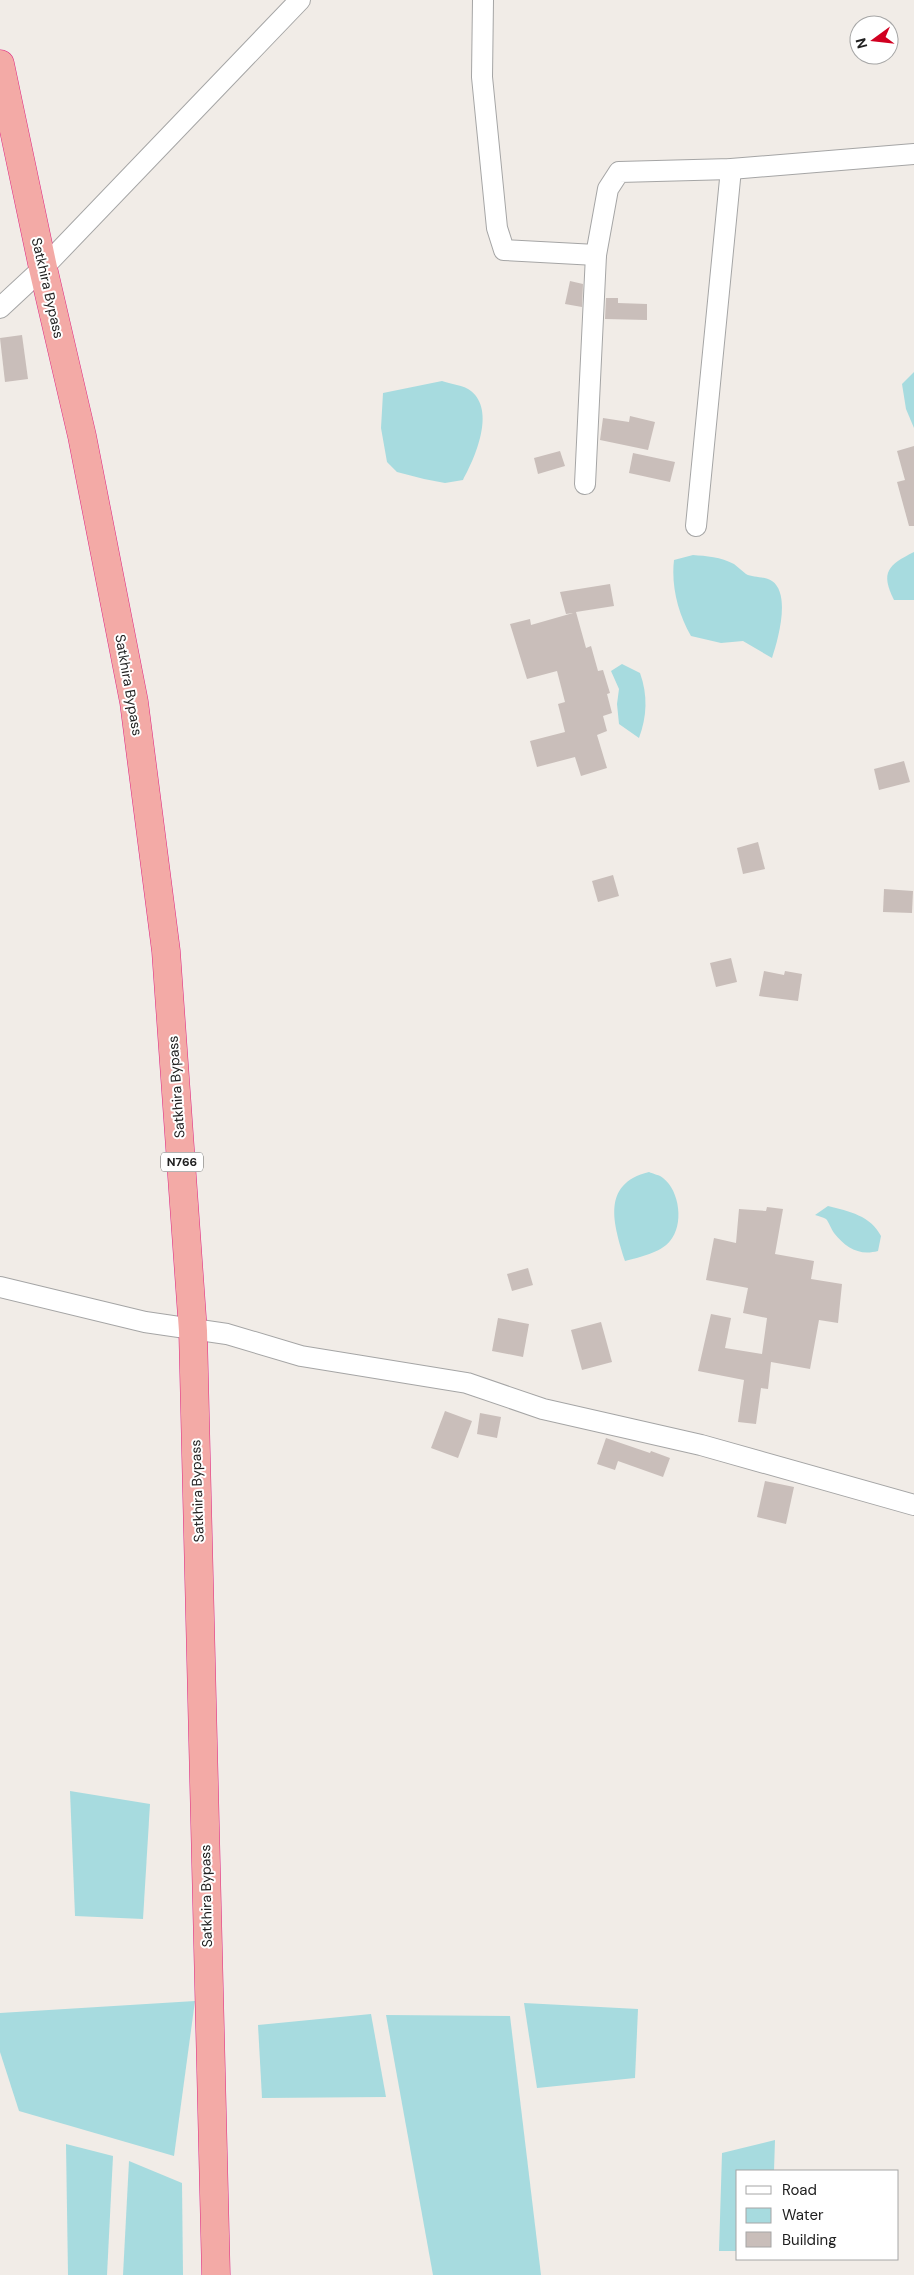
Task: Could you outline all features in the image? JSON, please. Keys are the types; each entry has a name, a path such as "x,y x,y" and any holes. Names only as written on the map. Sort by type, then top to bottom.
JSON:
{"highway":[{"name":"Satkhira Bypass","path":"0,64 43,268 82,436 134,702 166,951 193,1330 216,2275"}],"street":[{"path":"0,308 43,268 300,0"},
{"path":"483,0 482,77 497,228 504,250 596,255"},
{"path":"585,484 596,255 608,189 619,172 731,169 914,154"},
{"path":"696,526 731,169"},
{"path":"0,1287 145,1322 227,1334 301,1356 466,1383 543,1409 701,1445 914,1505"}],"water":[{"path":"914,372 914,428 906,409 902,384"},
{"path":"442,381 471,391 478,400 482,410 483,422 473,460 463,480 445,483 397,472 387,462 381,428 383,393"},
{"path":"914,552 914,600 894,600 888,583 887,576 889,570 898,561"},
{"path":"693,555 724,560 734,564 746,574 769,579 778,587 782,606 781,618 772,658 743,641 721,643 691,636 682,618 676,599 673,570 674,560"},
{"path":"622,664 640,673 643,681 646,706 639,738 619,724 617,704 619,689 611,671"},
{"path":"649,1172 662,1177 673,1191 678,1208 677,1226 670,1241 661,1249 625,1261 615,1220 614,1208 617,1196 623,1186 633,1178"},
{"path":"828,1206 859,1215 877,1229 881,1236 878,1251 865,1252 853,1250 843,1243 834,1233 826,1219 815,1215"},
{"path":"70,1791 150,1804 143,1919 75,1916"},
{"path":"195,2001 174,2156 19,2111 0,2052 0,2013"},
{"path":"524,2003 638,2009 635,2078 537,2088"},
{"path":"371,2014 386,2097 262,2098 258,2025"},
{"path":"386,2015 510,2016 541,2275 433,2275"},
{"path":"775,2140 774,2170 736,2170 736,2251 719,2251 722,2153"},
{"path":"66,2144 113,2156 107,2275 68,2275"},
{"path":"129,2161 182,2183 183,2275 123,2275"}],"building":[{"path":"570,281 583,284 582,307 565,304"},
{"path":"606,298 618,298 618,303 647,304 647,320 605,319"},
{"path":"22,335 28,379 5,382 0,338"},
{"path":"630,416 655,422 648,450 600,440 603,418 629,422"},
{"path":"914,446 914,526 909,526 897,482 905,480 897,451"},
{"path":"560,451 565,466 538,474 534,458"},
{"path":"633,453 675,462 670,482 629,473"},
{"path":"610,584 614,606 576,612 586,648 591,646 598,671 603,670 610,693 607,694 612,713 603,716 607,731 597,735 607,768 581,776 575,757 537,767 530,741 565,732 558,704 565,702 557,671 527,679 510,624 530,619 531,625 573,613 566,614 560,592"},
{"path":"904,761 910,782 879,790 874,769"},
{"path":"758,842 765,869 743,874 737,848"},
{"path":"613,875 619,896 598,902 592,881"},
{"path":"884,889 913,891 912,913 883,912"},
{"path":"731,958 737,982 716,987 710,963"},
{"path":"764,971 784,975 785,971 802,974 798,1001 759,996"},
{"path":"767,1207 783,1209 775,1254 814,1261 811,1279 842,1284 838,1323 819,1320 810,1369 771,1362 768,1389 761,1388 756,1424 738,1422 744,1380 698,1371 711,1314 731,1318 725,1348 762,1354 767,1318 743,1313 748,1288 706,1280 714,1238 736,1243 739,1209 766,1211"},
{"path":"528,1268 533,1285 512,1291 507,1274"},
{"path":"498,1318 529,1324 523,1357 492,1351"},
{"path":"601,1322 612,1362 582,1370 571,1330"},
{"path":"445,1411 472,1421 458,1458 431,1448"},
{"path":"480,1413 501,1417 497,1438 477,1434"},
{"path":"606,1438 670,1458 663,1477 618,1461 615,1470 597,1464"},
{"path":"765,1481 794,1487 786,1524 757,1517"}]}
